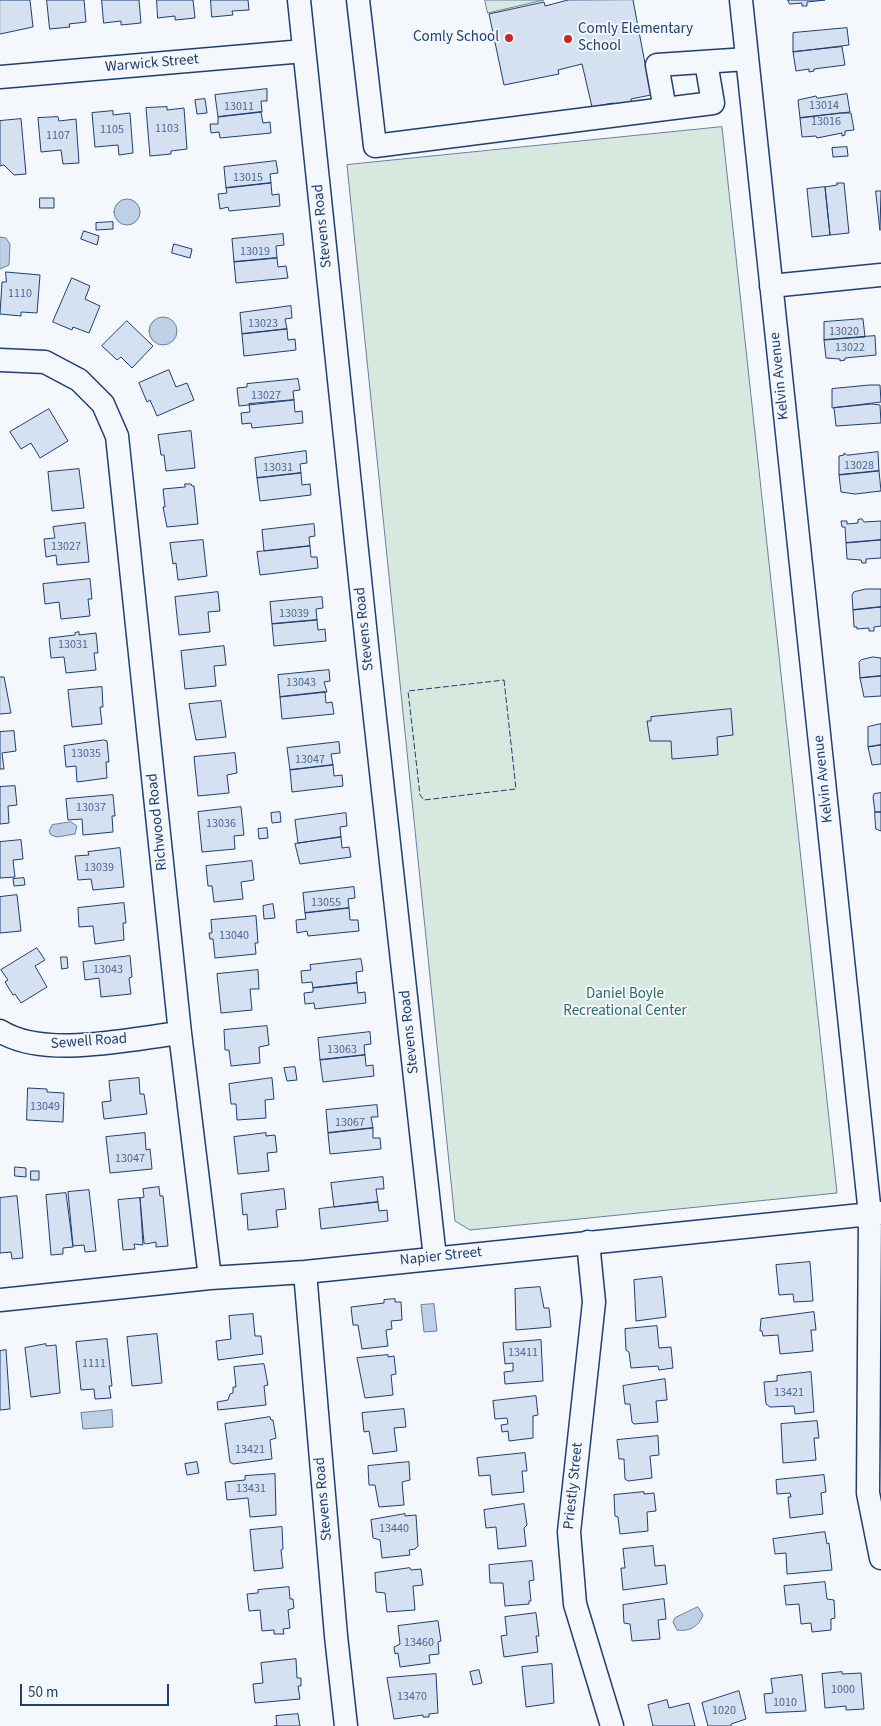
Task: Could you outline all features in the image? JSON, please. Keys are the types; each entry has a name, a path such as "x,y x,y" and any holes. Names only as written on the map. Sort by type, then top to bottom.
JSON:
{"street":[{"name":"Stevens Road","path":"299,0 368,656 435,1258"},
{"path":"358,0 375,146 713,103 706,62"},
{"name":"Kelvin Avenue","path":"741,0 771,286 876,1214 868,1493 881,1558"},
{"name":"Warwick Street","path":"0,76 304,51"},
{"path":"665,109 658,65 747,59"},
{"path":"771,286 881,275"},
{"name":"Richwood Road","path":"0,360 45,362 77,379 103,404 117,436 180,1033 210,1278"},
{"name":"Sewell Road","path":"0,1031 24,1042 47,1046 69,1046 180,1033"},
{"name":"Napier Street","path":"0,1300 210,1278 305,1272 876,1214"},
{"name":"Priestly Street","path":"588,1242 594,1302 569,1532 575,1604 612,1726"},
{"name":"Stevens Road","path":"305,1272 336,1636 346,1726"}],"green space":[{"path":"485,0 544,0 488,13"},
{"name":"Daniel Boyle Recreational Center","path":"722,127 837,1193 470,1230 455,1221 347,165"}],"water":[{"path":"127,199 136,203 140,212 136,221 127,225 118,221 114,212 118,203"},
{"path":"0,237 6,238 10,244 9,265 0,269"},
{"path":"163,317 173,321 177,331 173,341 163,345 153,341 149,331 153,321"},
{"path":"71,822 77,826 75,834 57,837 51,835 49,831 52,825"},
{"path":"434,1304 437,1331 424,1332 421,1305"},
{"path":"112,1410 113,1427 83,1429 81,1413"},
{"path":"698,1607 703,1615 699,1622 690,1629 677,1630 673,1622 675,1618"}],"building":[{"path":"0,0 30,0 33,27 0,34"},
{"path":"47,0 84,0 86,22 69,24 70,27 50,29"},
{"path":"102,0 139,0 141,23 121,25 121,21 104,23"},
{"path":"157,0 193,0 195,18 175,20 175,16 158,18"},
{"path":"211,0 248,0 249,10 232,11 233,15 212,17"},
{"name":"Comly Elementary School","path":"568,0 633,0 651,95 631,99 632,107 614,110 613,103 592,107 582,64 558,70 559,74 504,85 489,14 544,2 545,6"},
{"path":"788,0 825,0 807,2 807,6 802,6 802,3 790,4"},
{"path":"847,28 849,45 793,52 793,33"},
{"path":"842,47 845,65 814,69 814,71 809,72 809,69 796,71 793,52"},
{"path":"267,89 267,101 261,101 262,112 218,117 215,95"},
{"path":"847,94 850,112 800,118 798,100 816,96 817,98"},
{"path":"205,99 207,113 197,114 195,100"},
{"path":"167,107 167,110 184,108 187,149 171,151 171,154 150,156 146,108"},
{"path":"113,111 113,115 130,113 133,153 119,155 118,145 95,147 92,113"},
{"path":"261,112 263,123 270,122 271,133 220,138 219,132 211,133 210,124 218,124 218,117"},
{"path":"851,113 854,130 845,131 845,135 842,136 842,133 817,138 816,136 802,137 800,118"},
{"path":"58,117 59,121 76,119 79,163 63,164 61,150 41,152 38,118"},
{"path":"21,119 26,174 14,175 4,165 0,166 0,121"},
{"path":"847,147 848,156 833,157 832,148"},
{"path":"276,161 278,173 270,174 271,183 226,188 224,167"},
{"path":"271,183 272,195 279,194 280,206 229,211 228,207 220,209 218,194 227,193 226,188"},
{"path":"837,183 844,183 849,233 830,235 825,187 837,185"},
{"path":"825,187 830,235 812,237 807,189"},
{"path":"876,191 881,191 880,230"},
{"path":"40,198 54,198 54,208 40,208"},
{"path":"113,222 113,229 96,230 96,223"},
{"path":"84,231 99,236 97,245 81,239"},
{"path":"283,234 284,245 276,246 277,258 234,262 232,239"},
{"path":"174,244 192,249 190,258 172,253"},
{"path":"277,258 278,267 286,266 288,278 236,283 234,262"},
{"path":"6,272 40,275 37,313 21,312 21,316 0,314 2,282 6,282"},
{"path":"72,278 90,286 85,299 100,306 89,333 73,327 72,330 53,322"},
{"path":"291,306 292,318 285,319 287,329 242,334 240,313"},
{"path":"863,319 865,337 824,340 824,322"},
{"path":"127,321 153,346 132,368 121,357 117,360 102,346"},
{"path":"287,329 288,340 295,339 296,350 244,356 242,334"},
{"path":"875,336 876,355 845,358 845,360 840,361 840,359 826,358 824,340"},
{"path":"169,370 176,387 187,383 194,400 157,416 150,400 147,402 139,383"},
{"path":"298,379 300,390 293,391 294,400 239,406 237,388 247,387 247,384"},
{"path":"880,385 881,402 832,408 832,389"},
{"path":"294,400 295,412 302,411 303,423 252,428 251,423 242,424 241,413 250,412 249,404"},
{"path":"872,404 880,405 881,423 836,426 834,408"},
{"path":"49,409 68,441 40,458 31,443 21,449 10,432"},
{"path":"191,431 195,468 166,471 164,455 161,455 158,435"},
{"path":"306,451 307,463 300,464 301,473 257,478 255,458"},
{"path":"878,452 879,471 839,475 839,456 844,455 844,453 847,455"},
{"path":"79,469 84,508 52,511 48,472"},
{"path":"879,471 881,491 855,494 841,492 839,475"},
{"path":"301,473 302,485 310,484 311,495 260,501 257,478"},
{"path":"185,484 194,486 198,524 167,527 163,507 165,507 163,489 185,487"},
{"path":"862,519 864,522 881,521 881,540 846,543 845,527 842,527 841,521 847,521 847,524 858,523 858,520"},
{"path":"85,523 89,562 57,565 56,555 46,557 44,539 55,538 53,527"},
{"path":"314,524 315,536 309,537 310,546 264,551 262,530"},
{"path":"203,540 207,576 178,580 176,563 173,564 170,543"},
{"path":"881,540 881,558 866,559 866,563 862,563 861,560 847,559 846,543"},
{"path":"310,546 311,557 317,557 318,568 260,575 257,552"},
{"path":"90,579 92,599 88,599 90,616 61,619 59,602 45,604 43,584"},
{"path":"866,589 881,589 881,607 853,610 852,595 854,592"},
{"path":"218,592 220,611 208,612 210,632 179,635 175,597"},
{"path":"322,597 323,608 316,609 317,620 272,624 270,602"},
{"path":"881,607 881,626 874,627 874,631 869,631 869,628 857,629 857,627 854,627 853,610"},
{"path":"317,620 318,630 325,629 326,641 274,646 272,624"},
{"path":"79,632 79,635 96,633 98,653 94,653 96,670 66,673 64,657 51,658 49,638 75,635 75,633"},
{"path":"224,646 226,665 214,666 216,686 185,689 181,651"},
{"path":"873,657 881,658 881,676 860,678 859,662"},
{"path":"329,670 330,681 324,682 327,692 280,697 278,675"},
{"path":"881,676 881,696 864,697 860,678"},
{"path":"0,677 4,677 11,713 0,714"},
{"path":"102,687 103,707 100,707 102,724 72,727 68,690"},
{"path":"325,692 326,703 332,702 334,714 282,719 280,697"},
{"path":"221,701 226,737 196,740 189,704"},
{"path":"731,709 733,735 717,737 718,755 672,759 671,741 650,741 647,721 651,721 651,717"},
{"path":"881,724 881,745 868,747 868,727"},
{"path":"14,731 16,751 2,753 4,769 0,769 0,732"},
{"path":"107,741 109,762 106,762 107,778 77,782 76,766 66,767 64,746"},
{"path":"339,742 340,753 331,754 333,765 290,770 287,748"},
{"path":"881,745 881,764 872,765 868,747"},
{"path":"235,753 237,773 227,775 229,793 198,796 194,757"},
{"path":"333,765 334,776 342,775 343,786 292,792 290,770"},
{"path":"15,786 17,805 8,806 9,823 0,824 0,787"},
{"path":"881,793 881,812 875,812 873,797 874,794"},
{"path":"113,795 115,816 112,816 113,832 83,835 82,819 68,820 66,799"},
{"path":"241,807 244,835 234,836 235,849 202,852 198,812"},
{"path":"280,812 281,822 272,823 271,813"},
{"path":"875,812 881,812 881,831 876,829"},
{"path":"346,813 347,826 340,827 341,837 298,843 295,820"},
{"path":"267,828 268,838 259,839 258,829"},
{"path":"341,837 342,848 349,847 351,857 300,864 295,844"},
{"path":"21,840 23,859 13,860 15,877 0,878 0,842"},
{"path":"120,848 124,887 93,890 91,879 78,880 75,856 89,855 88,852"},
{"path":"252,861 254,880 241,882 243,899 214,902 212,886 208,886 206,866"},
{"path":"24,878 25,885 14,886 13,879"},
{"path":"354,887 355,898 348,899 349,908 305,913 303,893"},
{"path":"17,895 21,931 0,933 0,897"},
{"path":"124,903 126,923 123,923 124,940 95,944 93,926 79,927 78,908"},
{"path":"273,904 275,918 264,919 263,906"},
{"path":"349,908 350,920 358,920 359,931 308,936 307,931 297,933 296,920 306,919 305,913"},
{"path":"256,916 258,943 255,943 256,954 215,958 213,939 210,939 209,933 212,933 211,920"},
{"path":"37,948 45,960 35,966 47,987 21,1003 15,994 13,995 5,982 8,980 1,970"},
{"path":"130,956 132,977 129,978 131,994 101,997 99,978 85,980 83,962"},
{"path":"61,957 67,957 68,968 62,969"},
{"path":"361,959 363,971 356,972 357,983 313,988 312,982 302,983 301,971 311,970 310,965"},
{"path":"258,970 259,989 250,989 252,1010 221,1013 217,974"},
{"path":"357,983 358,993 365,992 366,1003 315,1009 314,1003 305,1004 304,993 313,992 313,988"},
{"path":"267,1026 269,1045 259,1047 260,1063 231,1066 229,1050 225,1050 224,1030"},
{"path":"370,1032 371,1044 364,1045 365,1055 320,1060 318,1038"},
{"path":"365,1055 366,1066 373,1065 374,1076 323,1082 320,1060"},
{"path":"295,1067 297,1080 287,1081 284,1068"},
{"path":"139,1078 140,1094 144,1094 147,1114 104,1119 102,1102 111,1101 109,1081"},
{"path":"272,1078 274,1099 265,1100 266,1118 237,1120 236,1104 231,1104 229,1084"},
{"path":"28,1088 47,1089 47,1092 64,1093 63,1122 27,1120"},
{"path":"377,1105 378,1117 371,1117 373,1128 328,1133 326,1110"},
{"path":"373,1128 373,1138 380,1138 381,1149 330,1154 328,1133"},
{"path":"145,1133 146,1150 150,1149 152,1169 110,1173 106,1137"},
{"path":"266,1133 266,1136 275,1135 277,1152 267,1153 269,1171 238,1174 234,1137"},
{"path":"15,1167 26,1168 26,1177 15,1176"},
{"path":"31,1171 39,1171 39,1180 31,1180"},
{"path":"383,1177 384,1189 376,1189 378,1202 334,1207 331,1183"},
{"path":"159,1187 160,1196 163,1196 168,1246 156,1247 156,1242 144,1243 140,1198 144,1197 143,1189"},
{"path":"284,1189 286,1209 276,1210 278,1227 248,1230 247,1214 243,1215 241,1194"},
{"path":"89,1190 96,1251 85,1252 84,1245 73,1246 68,1192"},
{"path":"66,1193 73,1247 63,1248 63,1254 51,1255 46,1195"},
{"path":"17,1196 23,1258 12,1259 11,1252 0,1253 0,1198"},
{"path":"140,1198 143,1245 134,1244 135,1249 123,1250 118,1200"},
{"path":"378,1202 379,1211 387,1210 388,1221 321,1229 319,1209"},
{"path":"810,1262 813,1301 794,1302 793,1294 779,1295 776,1265"},
{"path":"662,1277 666,1317 636,1321 634,1280"},
{"path":"540,1287 544,1308 549,1308 551,1327 516,1330 515,1289"},
{"path":"395,1299 395,1302 401,1302 402,1320 391,1321 392,1329 386,1330 388,1346 362,1349 358,1325 353,1325 351,1307 384,1303 384,1300"},
{"path":"814,1312 816,1330 811,1330 813,1351 780,1354 778,1335 763,1336 762,1331 760,1331 761,1319"},
{"path":"253,1314 255,1336 261,1336 263,1354 218,1360 216,1341 231,1339 229,1316"},
{"path":"657,1326 659,1348 671,1347 673,1368 659,1370 658,1366 631,1368 629,1352 626,1350 625,1329"},
{"path":"157,1334 162,1383 132,1386 127,1337"},
{"path":"107,1339 112,1386 109,1386 111,1398 95,1399 94,1389 81,1390 76,1342"},
{"path":"541,1340 543,1381 505,1384 504,1372 513,1371 513,1363 505,1364 503,1343"},
{"path":"46,1344 46,1346 56,1345 60,1393 31,1397 25,1348"},
{"path":"6,1350 10,1409 0,1410 0,1351"},
{"path":"388,1355 388,1357 394,1356 396,1374 391,1375 393,1395 365,1398 357,1358"},
{"path":"264,1364 268,1385 264,1386 266,1405 218,1410 217,1402 228,1400 230,1394 233,1393 233,1387 236,1387 234,1367"},
{"path":"811,1372 814,1412 795,1414 794,1406 770,1407 766,1404 764,1382 777,1381 777,1376"},
{"path":"665,1379 667,1400 656,1401 658,1422 634,1424 632,1422 630,1404 625,1404 623,1386"},
{"path":"536,1396 538,1415 533,1416 533,1438 509,1441 508,1431 502,1432 501,1425 508,1424 507,1418 495,1419 493,1401"},
{"path":"404,1409 406,1427 394,1428 397,1451 373,1454 369,1431 364,1432 362,1413"},
{"path":"270,1417 273,1420 276,1438 270,1440 272,1459 233,1464 230,1462 225,1424"},
{"path":"817,1421 819,1438 814,1438 816,1460 783,1463 781,1424"},
{"path":"658,1436 659,1455 650,1456 652,1478 628,1481 625,1479 624,1459 619,1459 617,1440"},
{"path":"525,1453 527,1471 522,1471 524,1492 492,1495 490,1475 479,1476 477,1458"},
{"path":"197,1462 199,1473 187,1475 185,1464"},
{"path":"409,1462 410,1480 402,1482 404,1505 379,1507 375,1485 369,1485 368,1466"},
{"path":"275,1474 276,1515 250,1517 248,1498 227,1500 225,1482 245,1480 245,1476"},
{"path":"824,1475 826,1492 821,1493 823,1514 790,1518 788,1497 791,1497 790,1493 777,1494 776,1480"},
{"path":"644,1492 644,1494 654,1493 656,1511 647,1512 648,1531 620,1534 618,1517 615,1516 614,1495"},
{"path":"524,1504 527,1525 524,1528 526,1546 498,1549 496,1527 486,1528 484,1510"},
{"path":"405,1514 405,1516 416,1515 418,1546 415,1549 409,1550 410,1555 382,1558 380,1540 373,1538 371,1520"},
{"path":"282,1527 283,1549 281,1550 283,1568 254,1571 250,1530"},
{"path":"825,1532 827,1544 829,1543 832,1570 787,1574 786,1553 775,1554 773,1539"},
{"path":"653,1546 655,1566 665,1565 667,1584 623,1590 621,1568 625,1568 623,1549"},
{"path":"532,1561 534,1580 529,1581 531,1601 529,1601 529,1604 505,1606 503,1583 490,1583 489,1565"},
{"path":"410,1568 411,1570 421,1569 423,1585 413,1586 415,1610 387,1612 385,1593 376,1592 375,1573"},
{"path":"825,1582 827,1599 834,1600 835,1618 831,1619 831,1630 812,1632 811,1623 801,1624 799,1604 786,1605 784,1586"},
{"path":"289,1587 290,1599 293,1599 294,1608 288,1610 290,1628 283,1629 284,1634 274,1634 274,1630 262,1631 260,1610 249,1611 247,1594 258,1593 258,1590"},
{"path":"664,1599 666,1619 658,1620 660,1639 632,1641 630,1624 624,1623 623,1605"},
{"path":"536,1613 539,1636 536,1636 538,1652 504,1657 501,1636 507,1635 505,1617"},
{"path":"438,1621 441,1641 438,1642 439,1654 429,1655 430,1663 400,1667 398,1653 395,1654 394,1647 400,1644 398,1626"},
{"path":"296,1659 297,1678 301,1678 301,1686 298,1686 300,1699 255,1703 253,1684 263,1683 261,1663"},
{"path":"552,1664 554,1703 526,1707 522,1667"},
{"path":"479,1670 482,1683 473,1685 470,1672"},
{"path":"842,1672 842,1674 861,1673 864,1709 846,1710 846,1706 825,1708 822,1674"},
{"path":"436,1674 438,1713 429,1714 429,1717 423,1717 423,1715 394,1719 387,1678"},
{"path":"802,1675 806,1711 766,1713 764,1694 773,1693 771,1679"},
{"path":"739,1691 746,1719 731,1724 731,1726 708,1726 702,1703"},
{"path":"667,1700 669,1708 689,1703 695,1726 653,1726 648,1705"},
{"path":"298,1714 300,1726 277,1726 276,1716"}],"fence":[{"path":"504,680 516,789 424,800 420,795 408,691 504,680"}],"place":[{"name":"Comly School","path":"509,38"},
{"name":"Comly Elementary School","path":"568,39"}]}
